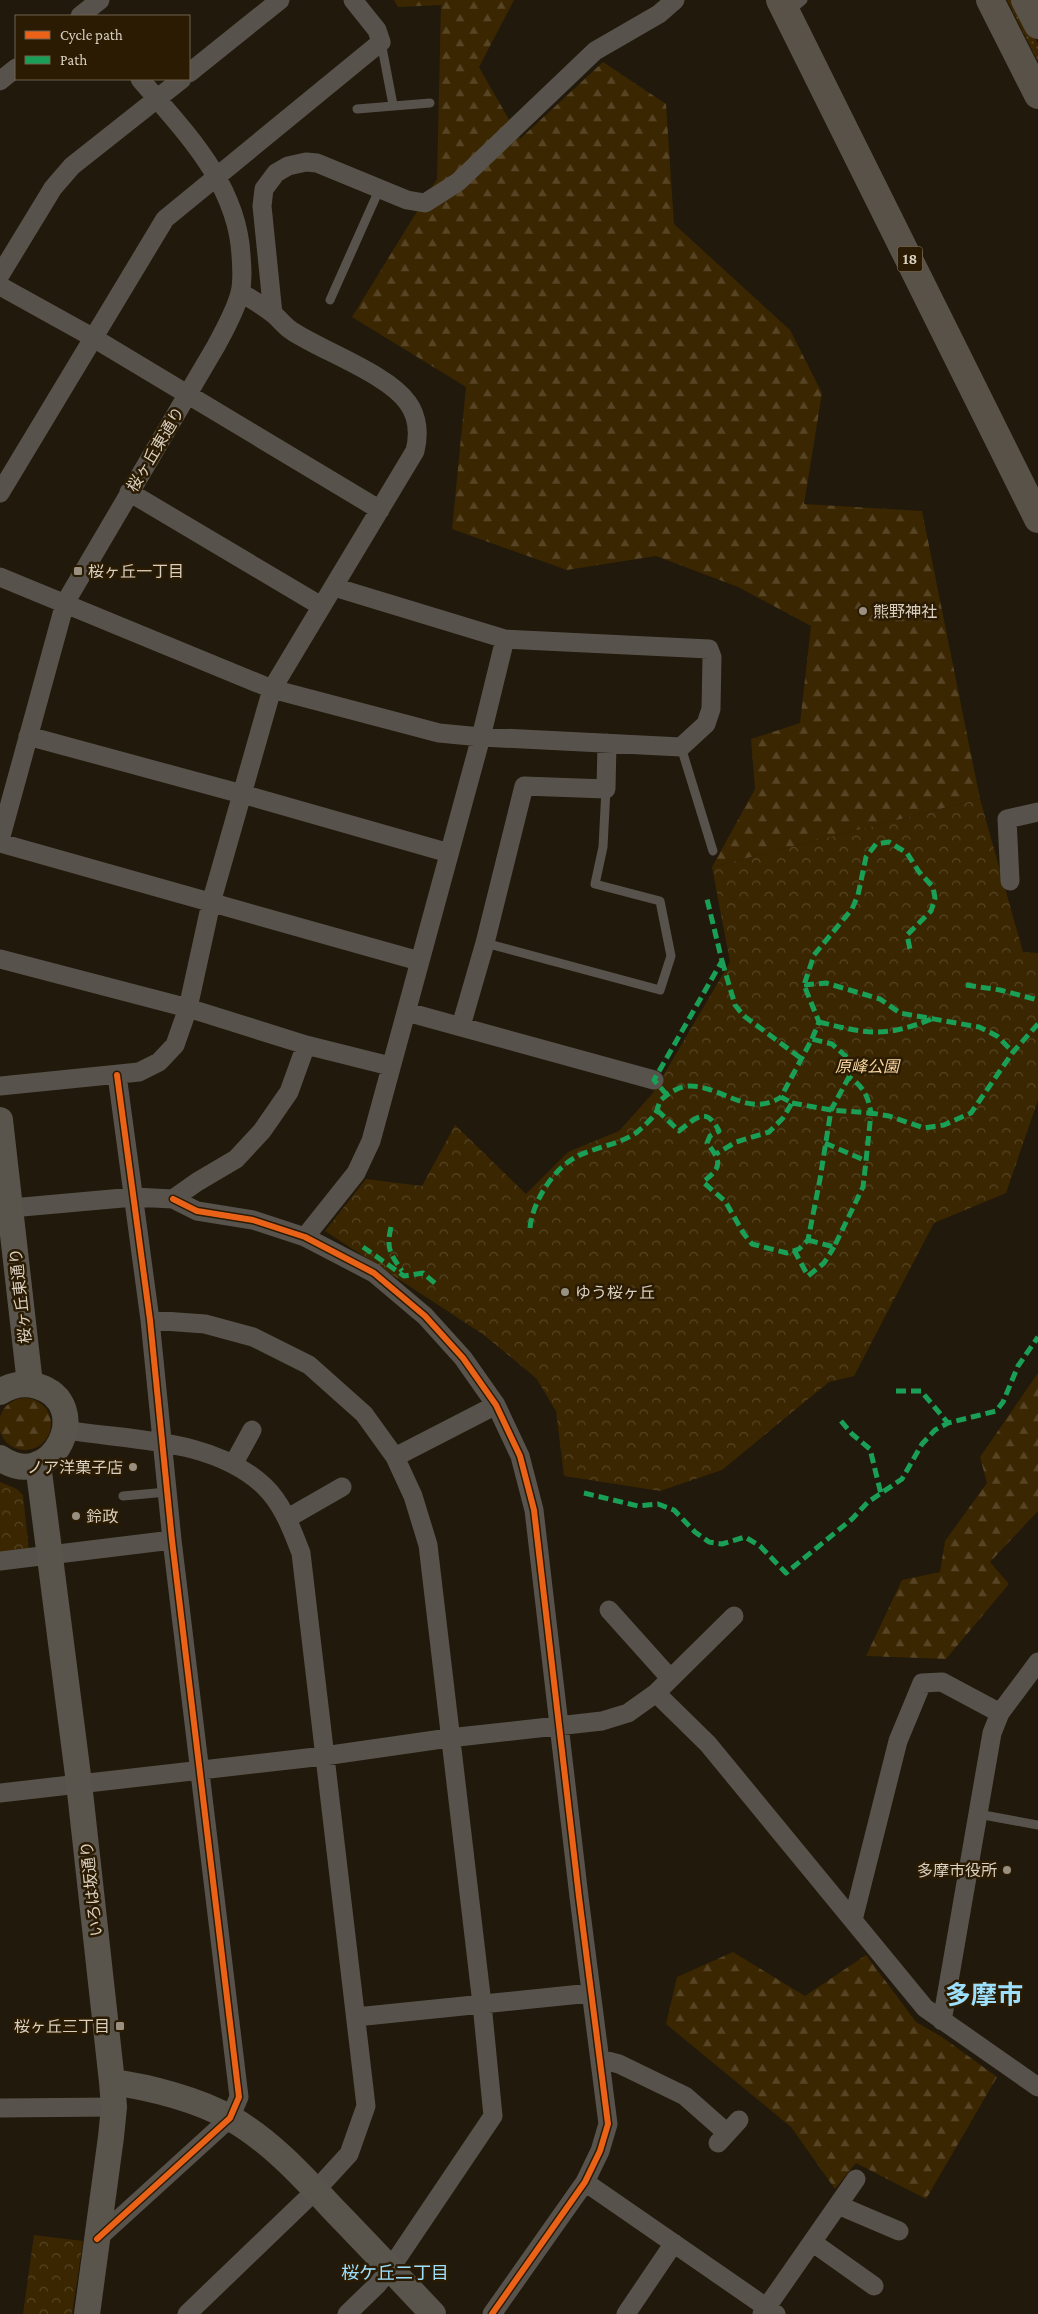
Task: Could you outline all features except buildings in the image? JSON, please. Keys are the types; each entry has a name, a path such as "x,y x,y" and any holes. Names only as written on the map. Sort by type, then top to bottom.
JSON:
{"main road":[{"path":"990,0 1038,95"},
{"path":"1025,0 1038,26"},
{"name":"18","path":"790,4 1038,519"}],"street":[{"path":"82,11 100,0"},
{"path":"190,72 280,0"},
{"path":"0,493 92,337 165,219 216,175 381,42 376,30 353,0"},
{"path":"273,314 262,206 264,189 272,177 288,166 306,162 317,163 379,190 417,203 425,203 458,182 596,51 659,14 675,0"},
{"path":"0,82 15,69"},
{"name":"桜ヶ丘東通り","path":"0,841 65,604 188,395 230,320 240,292 242,268 239,231 229,200 216,175 141,80"},
{"path":"0,275 53,188 72,166 181,80"},
{"path":"0,286 92,337 380,510"},
{"path":"0,1086 139,1072 159,1062 175,1045 188,1008 211,903 272,689 415,451 417,425 408,403 399,392 376,377 291,330 273,314 240,292"},
{"path":"130,492 321,606"},
{"path":"0,577 272,689 440,733 481,737 681,747 706,724 711,709 712,657 709,650 505,639 334,587"},
{"path":"305,1237 356,1173 371,1141 481,737 505,639"},
{"path":"28,736 449,853"},
{"path":"461,1026 524,786 606,789 608,743"},
{"path":"1010,881 1008,819 1038,812"},
{"path":"0,841 211,903 419,961"},
{"path":"0,959 188,1008 306,1045 390,1066"},
{"path":"407,1012 654,1080"},
{"path":"173,1199 236,1159 262,1131 289,1092 306,1045"},
{"path":"97,2239 230,2118 239,2097 172,1540 150,1320 117,1075"},
{"name":"桜ヶ丘東通り","path":"0,1120 5,1209 30,1384"},
{"path":"5,1209 134,1197 173,1199 197,1211 253,1220 305,1237 374,1273 425,1316 462,1358 496,1405 520,1456 534,1510 608,2124 600,2151 585,2182 492,2314"},
{"path":"150,1320 205,1324 253,1337 309,1365 364,1414 395,1457 413,1496 428,1545 449,1738 482,2004 493,2116 390,2269 377,2285 347,2314"},
{"path":"0,1392 18,1384 30,1384 42,1388 53,1395 61,1405 65,1417 66,1430 56,1452 38,1464 24,1466 12,1464 0,1458"},
{"path":"395,1457 496,1405"},
{"path":"66,1430 162,1443 234,1463 266,1487 288,1518 301,1553 366,2106 349,2154 316,2190 187,2314"},
{"path":"234,1463 252,1430"},
{"name":"いろは坂通り","path":"38,1464 79,1783 113,2094 87,2314"},
{"path":"288,1518 342,1487"},
{"path":"0,1561 172,1540"},
{"path":"609,1610 670,1678"},
{"path":"0,1793 324,1756 449,1738 602,1721 628,1712 656,1693 734,1616"},
{"path":"942,2021 992,1733 1000,1714 1038,1662"},
{"path":"853,1920 898,1741 922,1683 942,1682 1000,1714"},
{"path":"656,1693 708,1744 925,2008 1038,2087"},
{"path":"356,2017 591,1993"},
{"path":"600,2059 619,2064 685,2096 728,2132"},
{"path":"0,2108 152,2089 230,2118 274,2149 316,2190 433,2314"},
{"path":"585,2182 674,2243 768,2312 812,2242 856,2179"},
{"path":"838,2205 899,2231"},
{"path":"812,2242 874,2286"},
{"path":"626,2314 674,2243"}],"lane":[{"path":"381,42 393,105"},
{"path":"357,109 430,103"},
{"path":"330,300 379,190"},
{"path":"681,747 713,851"},
{"path":"484,943 660,990 671,956 660,900 595,884 603,847 606,789"},
{"path":"123,1496 167,1492"},
{"path":"978,1814 1038,1826"}],"green space":[{"path":"394,0 514,0 479,67 520,139 603,62 666,104 674,224 790,330 822,393 804,504 922,511 980,799 712,867 755,789 751,739 800,723 811,626 738,587 656,556 567,570 452,529 466,387 352,317 437,179 441,5 398,7"},
{"path":"1007,0 1016,0 1038,44 1038,62"},
{"name":"原峰公園","path":"980,799 1023,952 1038,953 1038,1100 1006,1193 934,1223 854,1376 829,1382 722,1470 660,1491 564,1476 556,1411 536,1378 484,1335 325,1231 366,1179 422,1186 455,1125 526,1194 568,1152 619,1131 653,1093 730,962 712,867"},
{"path":"1038,1373 1038,1511 990,1562 1009,1584 946,1659 866,1656 902,1580 940,1572 945,1541 987,1483 980,1457"},
{"path":"20,1398 30,1398 44,1405 51,1419 51,1429 44,1443 30,1450 20,1450 10,1446 3,1439 -1,1429 -1,1419 3,1409 10,1402"},
{"path":"0,1482 17,1489 23,1495 29,1550 0,1553"},
{"path":"733,1952 805,1996 866,1955 916,2022 942,2037 997,2077 926,2199 856,2163 835,2189 791,2127 666,2024 677,1977"},
{"path":"34,2235 83,2241 72,2314 23,2314"}],"marked path":[{"path":"812,1039 819,1022 804,985 814,955 852,909 858,895 866,857 876,844 889,842 907,853 919,872 933,887 935,898 931,911 907,935 910,949"},
{"path":"667,1095 654,1080 722,961 706,895"},
{"path":"722,961 735,1005 744,1016 802,1059"},
{"path":"804,985 826,983 880,999 900,1013 979,1027 997,1036 1013,1052"},
{"path":"966,985 1000,990 1038,1000"},
{"path":"819,1022 876,1032 902,1029 934,1018"},
{"path":"825,1143 866,1161 871,1113 889,1116 924,1128 944,1125 971,1113 1013,1052 1038,1024"},
{"path":"657,1110 679,1131 696,1118 701,1116 710,1118 719,1131 710,1136 707,1143 715,1155 718,1164 714,1172 703,1182 725,1201 752,1244 787,1253 799,1249 808,1240 831,1110 849,1077 850,1060 832,1044 812,1039 781,1097 792,1103 783,1118 769,1132 736,1142 716,1154"},
{"path":"792,1103 831,1110 871,1113 864,1092 849,1077"},
{"path":"530,1228 539,1198 559,1170 576,1157 636,1133 653,1116 661,1100 675,1090 687,1086 703,1088 736,1100 758,1104 769,1103 781,1097"},
{"path":"808,1240 834,1247 863,1187 866,1161"},
{"path":"391,1227 389,1246 402,1271"},
{"path":"363,1247 404,1276 423,1273 436,1284"},
{"path":"794,1250 808,1276 824,1263 834,1247"},
{"path":"584,1493 638,1506 658,1504 674,1510 695,1532 709,1542 722,1544 745,1537 760,1546 786,1573 852,1519 868,1502 902,1479 922,1444 935,1430 948,1423 996,1411 1003,1402 1018,1366 1038,1337"},
{"path":"896,1391 921,1391 948,1423"},
{"path":"841,1421 852,1434 870,1449 881,1494"}],"cycle path":[{"path":"97,2239 230,2118 239,2097 172,1540 150,1320 117,1075"},
{"path":"173,1199 197,1211 253,1220 305,1237 374,1273 425,1316 463,1358 496,1405 520,1456 534,1510 579,1897 608,2124 600,2151 585,2182 492,2314"}],"place":[{"name":"桜ヶ丘一丁目","path":"78,571"},
{"name":"熊野神社","path":"863,611"},
{"name":"ゆう桜ヶ丘","path":"565,1292"},
{"name":"ノア洋菓子店","path":"133,1467"},
{"name":"鈴政","path":"76,1516"},
{"name":"多摩市役所","path":"1007,1870"},
{"name":"桜ヶ丘三丁目","path":"120,2026"}],"district":[{"name":"多摩市","path":"984,1995"},
{"name":"桜ケ丘二丁目","path":"395,2273"}]}
